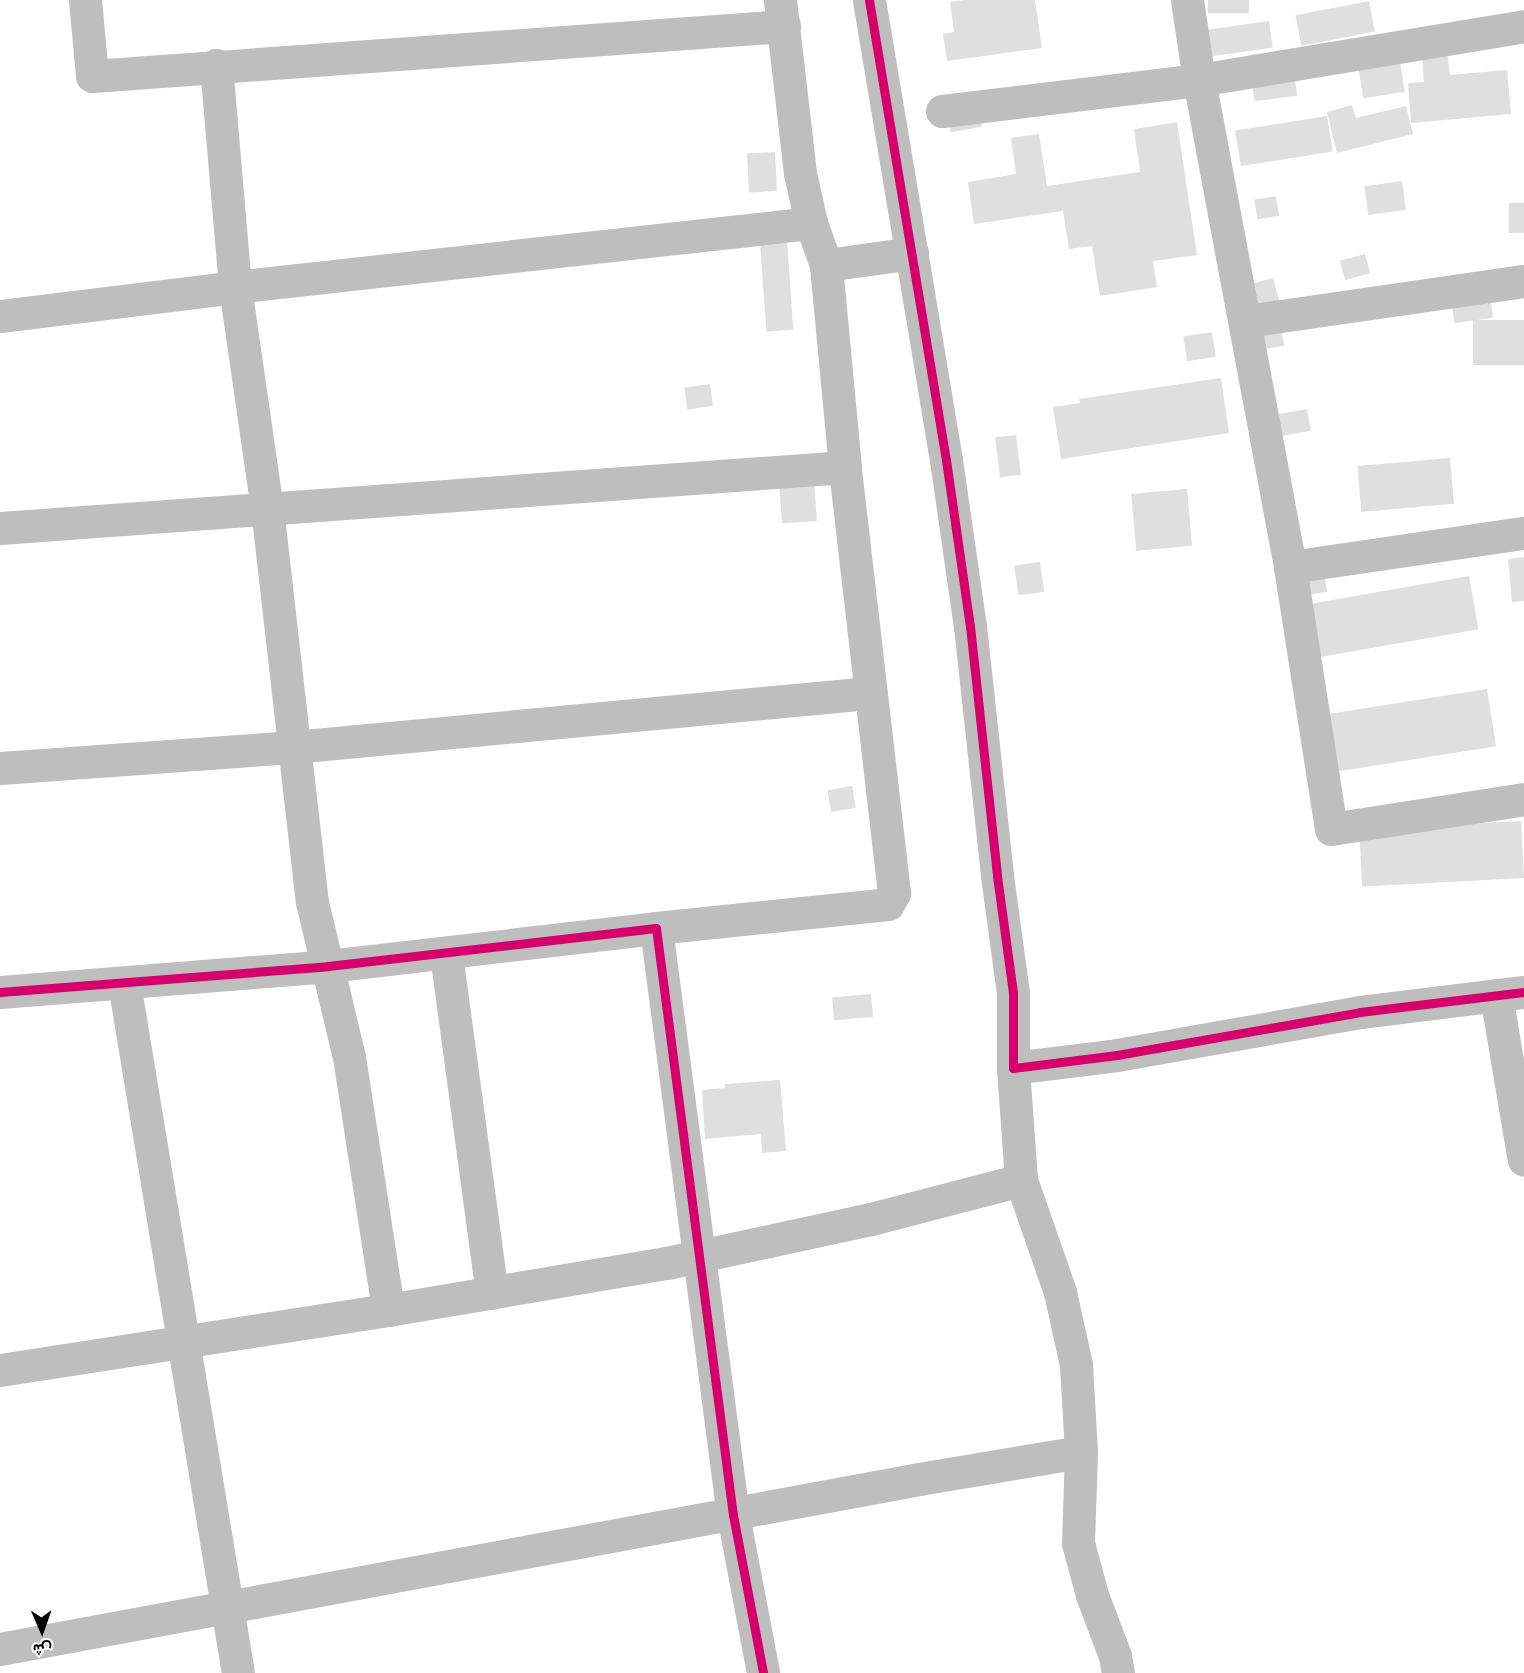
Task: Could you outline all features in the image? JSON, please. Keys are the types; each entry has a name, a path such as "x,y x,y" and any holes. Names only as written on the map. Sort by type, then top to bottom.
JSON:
{"street":[{"path":"0,992 328,966 446,954 656,928 881,905 892,901 894,893 845,467 826,265 811,223 800,173 782,13 92,76 85,0"},
{"path":"869,0 912,254 970,626 997,876 1013,993 1013,1068 1021,1180 1060,1292 1071,1337 1076,1365 1081,1452 1078,1543 1092,1595 1118,1673"},
{"path":"1187,0 1199,80 1246,321 1290,567 1331,829 1524,799"},
{"path":"942,111 1199,80 1524,26"},
{"path":"216,65 235,287 267,508 312,902 349,1057 388,1310"},
{"path":"0,316 235,287 811,223"},
{"path":"826,265 912,254"},
{"path":"1246,321 1524,281"},
{"path":"0,528 845,467"},
{"path":"1290,567 1524,533"},
{"path":"0,768 293,747 870,693"},
{"path":"656,928 733,1515 763,1673"},
{"path":"446,954 492,1293"},
{"path":"124,983 185,1341 238,1673"},
{"path":"1013,1068 1117,1055 1360,1012 1510,993 1524,1160"},
{"path":"0,1370 388,1310 667,1263 698,1254 871,1219 1021,1180"},
{"path":"0,1649 1081,1452"}],"building":[{"path":"1035,0 1042,48 947,61 943,34 954,32 950,2"},
{"path":"1208,0 1249,0 1249,13 1208,13"},
{"path":"1369,1 1375,31 1301,46 1295,15"},
{"path":"1269,21 1273,48 1211,56 1208,30"},
{"path":"1446,43 1450,75 1507,70 1511,114 1411,123 1408,83 1424,82 1421,46"},
{"path":"1400,62 1405,92 1363,98 1359,69"},
{"path":"1294,71 1297,96 1254,101 1251,76"},
{"path":"1352,105 1356,118 1406,106 1413,134 1337,153 1327,112"},
{"path":"979,110 982,127 950,132 947,116"},
{"path":"1327,116 1333,152 1241,166 1235,131"},
{"path":"1177,122 1197,255 1153,261 1157,287 1100,296 1092,246 1069,249 1063,211 974,224 968,182 1016,174 1011,138 1039,134 1047,186 1140,172 1134,129"},
{"path":"775,152 777,191 749,192 747,153"},
{"path":"1402,181 1406,210 1368,215 1364,186"},
{"path":"1276,196 1279,216 1257,219 1254,199"},
{"path":"1509,203 1524,203 1524,233 1509,233"},
{"path":"787,240 793,330 766,332 760,242"},
{"path":"1365,254 1370,273 1345,280 1340,261"},
{"path":"1273,278 1279,301 1258,307 1252,284"},
{"path":"1489,289 1493,318 1454,323 1450,294"},
{"path":"1473,320 1524,320 1524,365 1473,365"},
{"path":"1281,326 1284,346 1265,349 1262,329"},
{"path":"1212,332 1216,357 1187,361 1183,337"},
{"path":"1221,378 1229,433 1061,459 1053,407 1080,403 1079,399"},
{"path":"710,384 713,406 687,409 684,388"},
{"path":"1307,409 1311,431 1278,436 1275,415"},
{"path":"1016,435 1021,475 1000,477 995,438"},
{"path":"1450,458 1454,504 1361,512 1357,466"},
{"path":"814,480 817,521 782,523 779,482"},
{"path":"1187,489 1192,546 1136,551 1131,494"},
{"path":"1524,557 1524,601 1512,602 1508,559"},
{"path":"1040,562 1044,592 1018,595 1014,566"},
{"path":"1324,572 1327,592 1308,595 1305,575"},
{"path":"1469,576 1478,629 1315,658 1306,605"},
{"path":"1487,689 1496,746 1331,772 1322,715"},
{"path":"852,786 856,808 831,812 827,790"},
{"path":"1521,821 1524,878 1362,886 1359,829"},
{"path":"871,994 873,1017 834,1020 832,997"},
{"path":"780,1080 786,1151 762,1153 761,1134 705,1139 702,1090 725,1088 725,1084"}],"cycle path":[{"path":"869,0 946,460 970,626 997,876 1013,993 1013,1068 1117,1055 1360,1012 1524,992"},
{"path":"0,992 328,966 656,928 733,1515 763,1673"}]}
